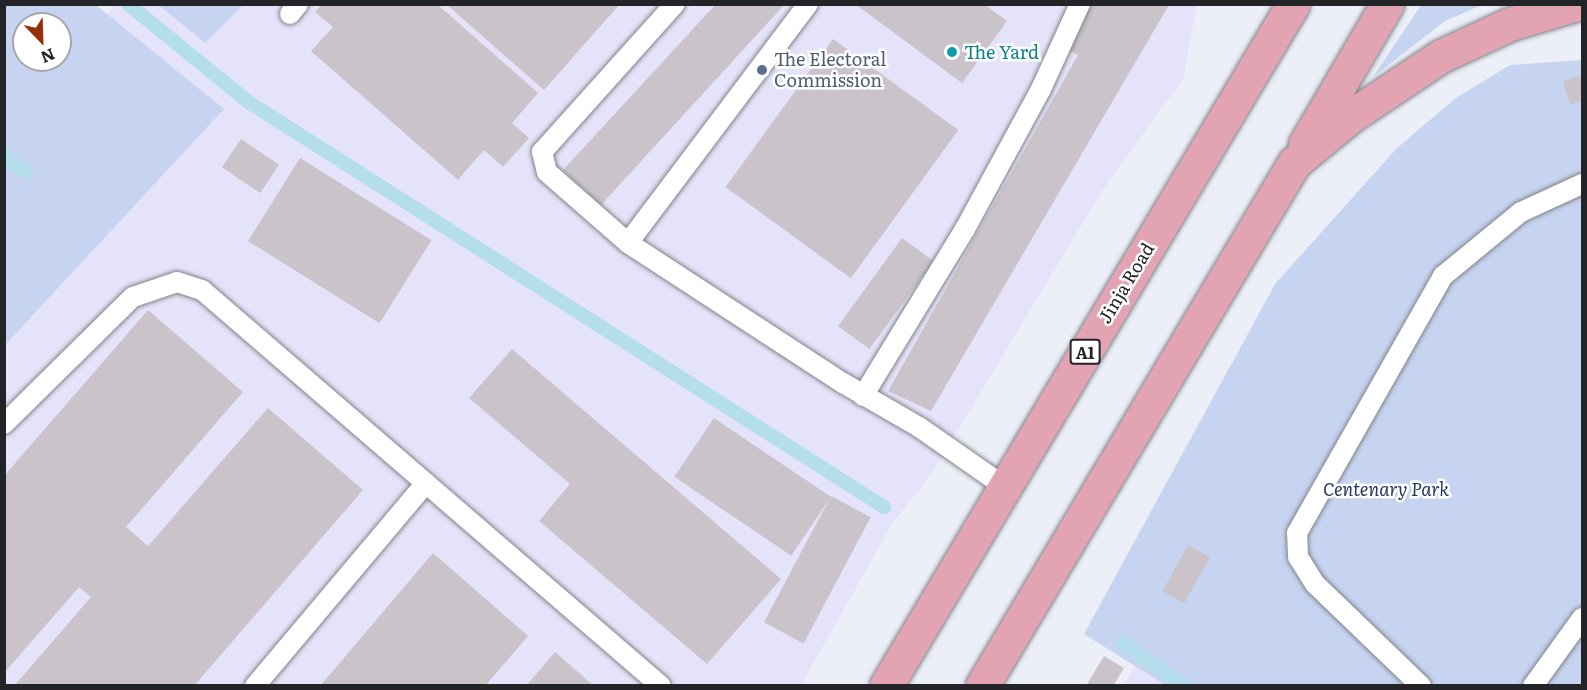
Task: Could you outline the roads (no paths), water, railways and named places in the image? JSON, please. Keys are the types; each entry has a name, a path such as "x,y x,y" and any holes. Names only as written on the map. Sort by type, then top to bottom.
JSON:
{"highway":[{"path":"982,686 1222,278 1294,163 1387,4"},
{"path":"1294,163 1352,116 1442,56 1510,24 1577,4"},
{"name":"Jinja Road","path":"886,686 1288,9"}],"lane":[{"path":"675,4 542,153 547,172 628,243 863,396 919,427 1005,487"},
{"path":"628,243 808,4"},
{"path":"863,396 965,229 1041,89 1080,4"},
{"path":"1421,686 1315,584 1298,557 1297,532 1443,276 1521,212 1582,184"},
{"path":"4,424 133,297 177,282 202,290 661,686"},
{"path":"255,686 426,483"},
{"path":"1533,686 1582,618"}],"waterway":[{"path":"128,4 250,103 884,507"},
{"path":"4,156 26,172"},
{"path":"1122,643 1184,686"}],"place":[{"name":"The Yard","path":"952,52"},
{"name":"The Electoral Commission","path":"762,70"}],"park label":[{"name":"Centenary Park","path":"1386,489"}]}
